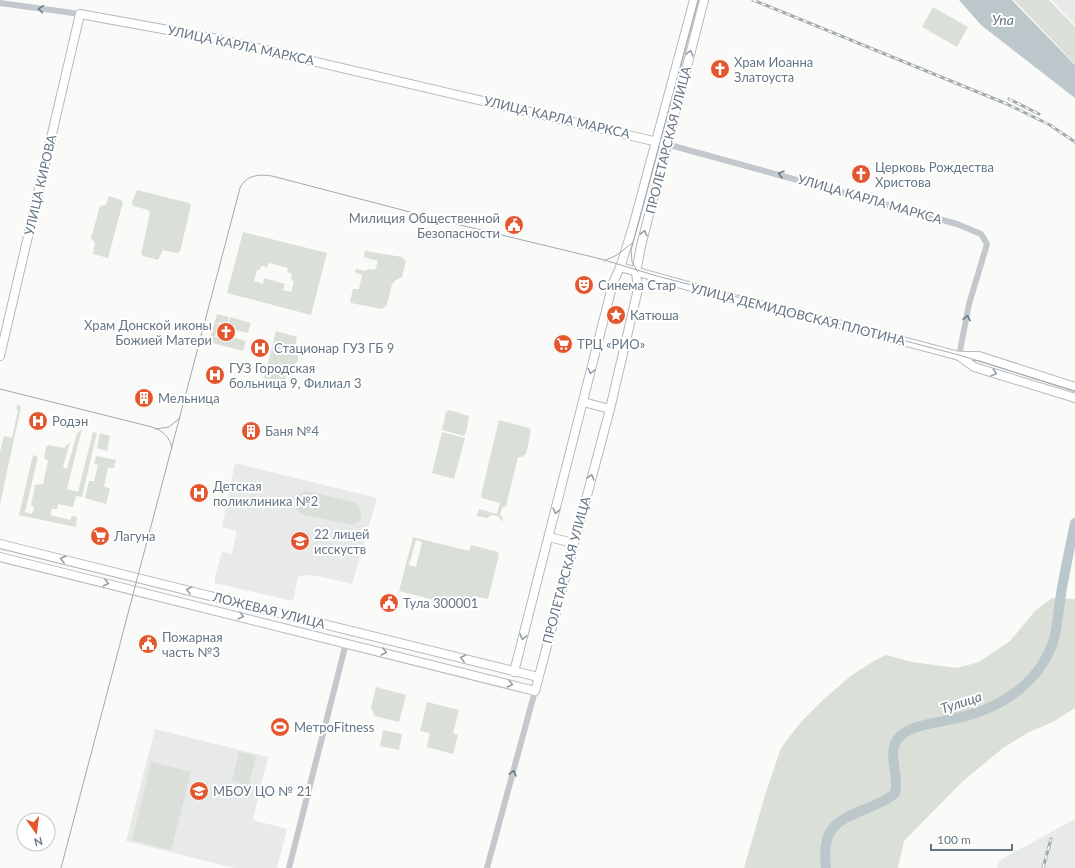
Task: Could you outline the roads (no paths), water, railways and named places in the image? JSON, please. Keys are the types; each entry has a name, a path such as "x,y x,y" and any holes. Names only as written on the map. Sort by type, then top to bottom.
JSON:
{"main road":[{"name":"ПРОЛЕТАРСКАЯ УЛИЦА","path":"534,690 610,408 638,289 636,272 640,246 704,0"},
{"name":"ПРОЛЕТАРСКАЯ УЛИЦА","path":"514,672 584,402 613,283 620,267 634,223 693,3"},
{"name":"УЛИЦА КАРЛА МАРКСА","path":"80,14 224,40 666,144"},
{"name":"УЛИЦА КИРОВА","path":"0,356 80,14"},
{"path":"620,267 636,272"},
{"name":"УЛИЦА ДЕМИДОВСКАЯ ПЛОТИНА","path":"636,272 738,300 820,318 959,356 978,356 1075,387"},
{"name":"УЛИЦА ДЕМИДОВСКАЯ ПЛОТИНА","path":"959,356 974,367 1075,398"},
{"path":"584,402 610,408"},
{"path":"549,537 573,543"},
{"name":"ЛОЖЕВАЯ УЛИЦА","path":"0,544 349,629 538,677"},
{"name":"ЛОЖЕВАЯ УЛИЦА","path":"0,557 534,690"},
{"path":"224,612 227,599"},
{"path":"346,643 349,629"},
{"path":"518,657 521,666 524,669 534,670 542,664"}],"street":[{"name":"УЛИЦА КАРЛА МАРКСА","path":"0,3 80,14"},
{"name":"УЛИЦА КАРЛА МАРКСА","path":"666,144 957,224 981,234 986,239 986,249 970,304 959,356"},
{"path":"290,868 346,643"},
{"name":"ПРОЛЕТАРСКАЯ УЛИЦА","path":"487,868 534,690"}],"water":[{"name":"Упа","path":"959,0 1012,0 1075,65 1075,98 981,25"}],"waterway":[{"name":"Тулица","path":"826,868 826,844 828,835 833,828 847,817 886,800 895,793 896,780 893,752 897,740 902,735 922,725 953,719 984,710 1012,695 1025,685 1036,673 1045,660 1054,639 1075,523"}],"tram line":[{"path":"638,272 632,262 631,250 698,0"},
{"path":"61,868 240,188 246,180 253,176 272,176 456,224 601,259 657,276 959,355 1075,391"},
{"path":"604,261 617,255 632,243"},
{"path":"0,389 152,427 165,435 170,441 172,448"},
{"path":"156,429 169,427 180,418"}],"railway":[{"path":"753,0 1007,104 1050,125 1075,142"},
{"path":"1009,99 1039,114"},
{"path":"1043,868 1051,839"}],"place":[{"name":"Храм Иоанна Златоуста","path":"720,69"},
{"name":"Церковь Рождества Христова","path":"861,174"},
{"name":"Милиция Общественной Безопасности","path":"514,225"},
{"name":"Синема Стар","path":"584,285"},
{"name":"Катюша","path":"616,315"},
{"name":"Храм Донской иконы Божией Матери","path":"226,332"},
{"name":"ТРЦ «РИО»","path":"563,344"},
{"name":"Стационар ГУЗ ГБ 9","path":"260,348"},
{"name":"ГУЗ Городская больница 9, Филиал 3","path":"215,375"},
{"name":"Мельница","path":"144,398"},
{"name":"Родэн","path":"38,421"},
{"name":"Баня №4","path":"251,431"},
{"name":"Детская поликлиника №2","path":"199,493"},
{"name":"Лагуна","path":"100,536"},
{"name":"22 лицей исскуств","path":"300,541"},
{"name":"Тула 300001","path":"389,603"},
{"name":"Пожарная часть №3","path":"148,644"},
{"name":"МетроFitness","path":"280,727"},
{"name":"МБОУ ЦО № 21","path":"199,791"}]}
